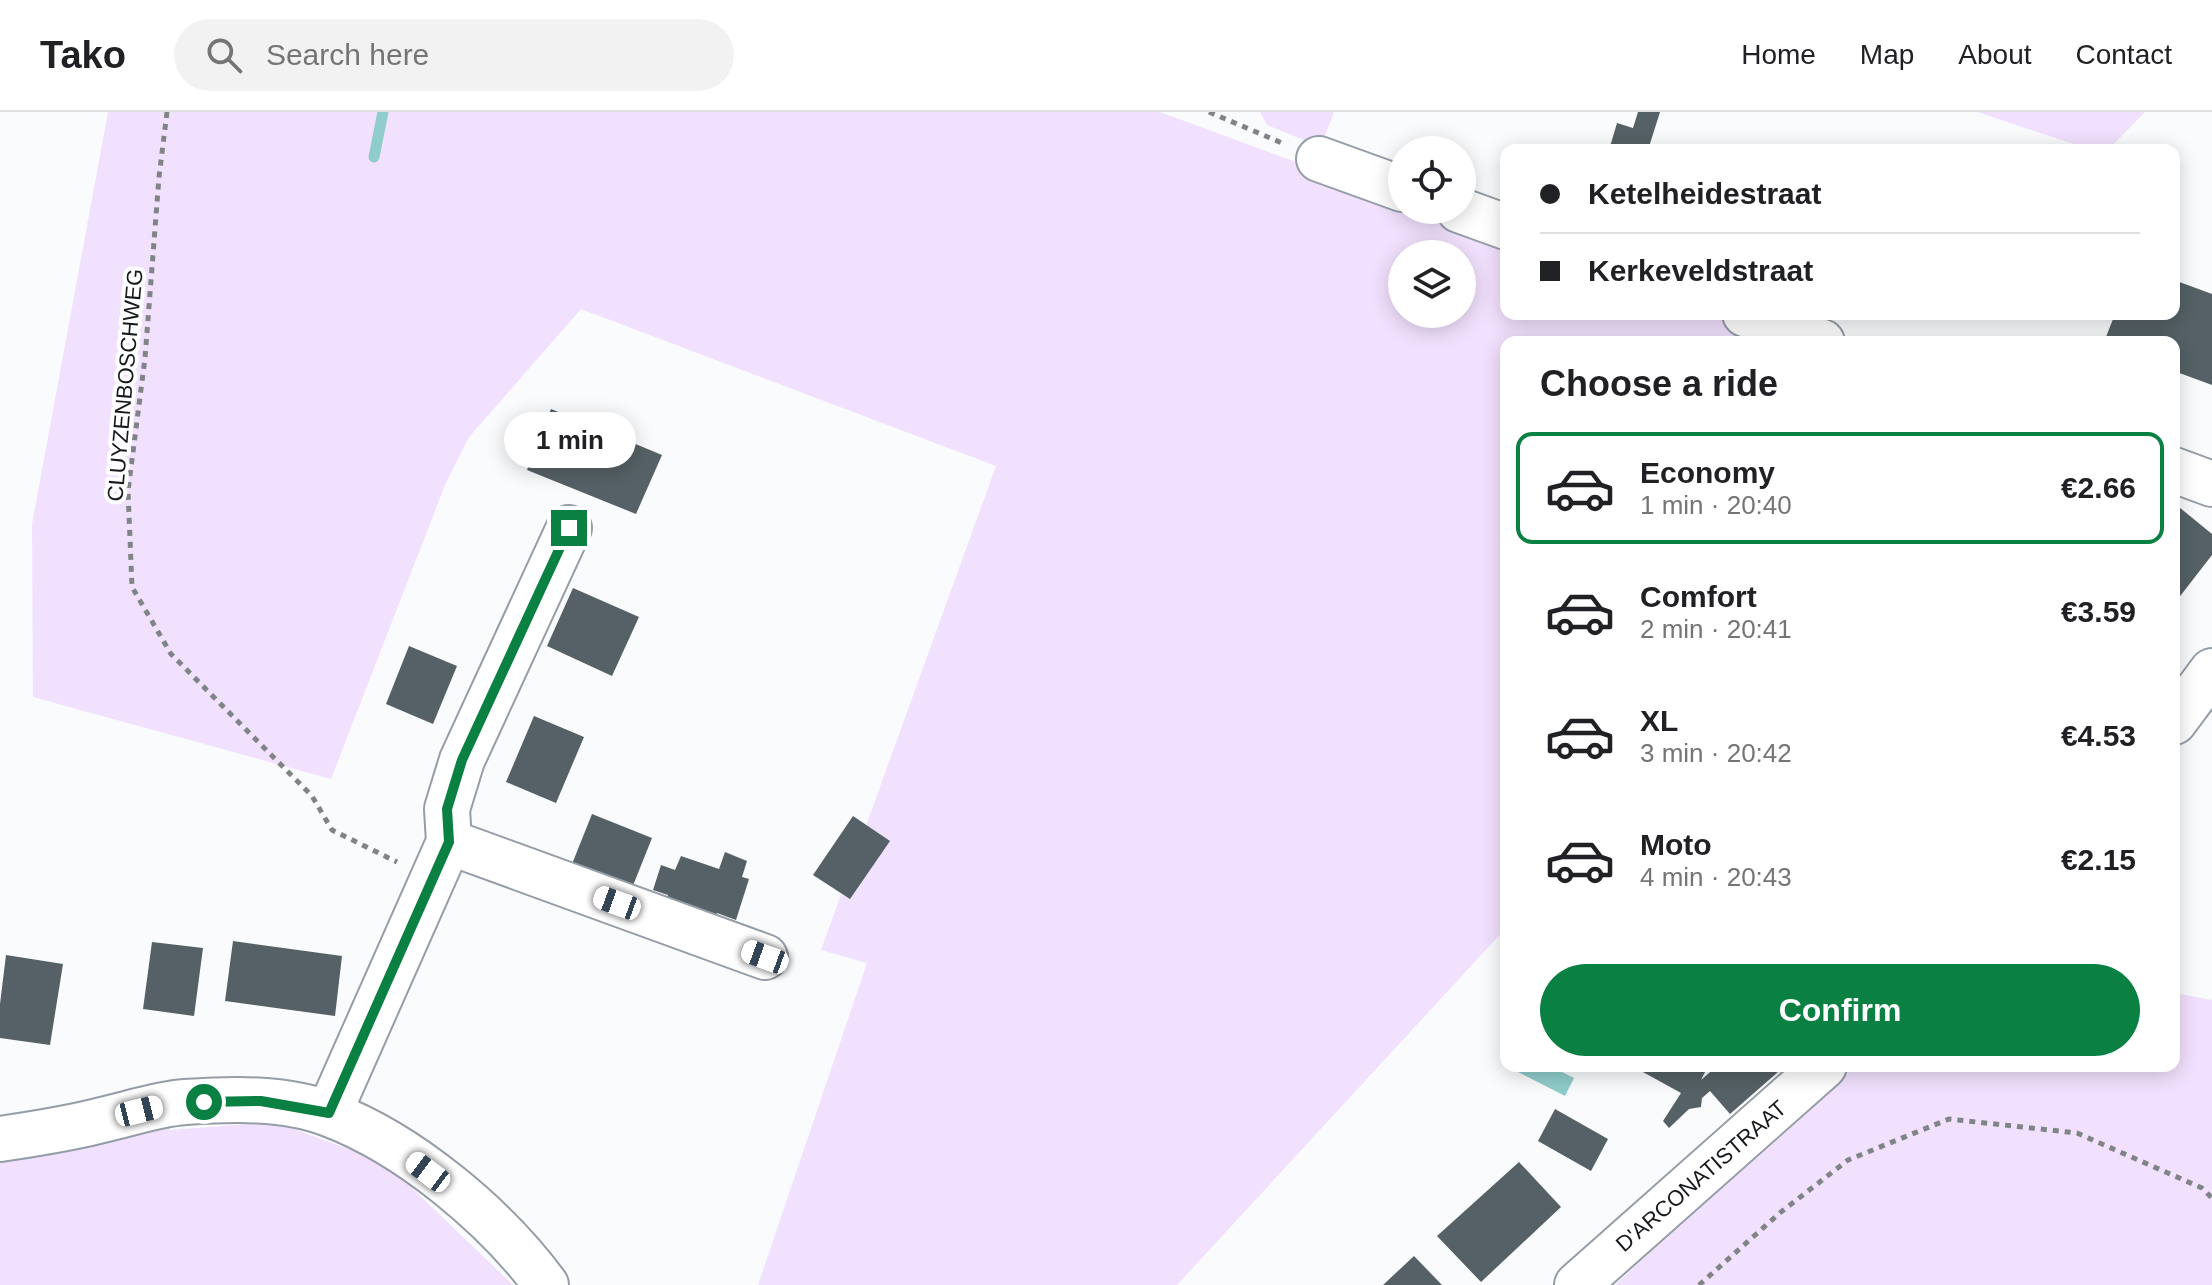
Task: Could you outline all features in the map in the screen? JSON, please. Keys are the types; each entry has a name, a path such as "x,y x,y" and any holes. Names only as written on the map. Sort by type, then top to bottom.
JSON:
{"street":[{"path":"1319,159 1388,184"},
{"path":"1476,216 1500,225"},
{"path":"1762,320 1806,336"},
{"path":"2180,472 2212,484"},
{"path":"329,1113 449,842 447,809 462,760 569,528"},
{"path":"2180,714 2212,671"},
{"path":"449,842 765,957"},
{"name":"D'ARCONATISTRAAT","path":"1577,1285 1817,1072"},
{"path":"0,1139 55,1132 184,1102 261,1101 329,1113 392,1145 461,1194 546,1285"}],"path":[{"name":"CLUYZENBOSCHWEG","path":"167,112 145,358 128,491 132,587 171,654 312,796 332,830 400,863"},
{"path":"1699,1285 1781,1212 1848,1160 1949,1119 2077,1133 2209,1190 2212,1198"}],"shaded area":[{"path":"108,112 1160,112 1388,196 1388,224 1463,224 1500,238 1500,320 1724,320 1767,336 1500,336 1500,935 1177,1285 758,1285 867,963 821,950 996,466 581,309 469,437 445,485 331,779 33,697 32,524"},
{"path":"1260,112 1334,112 1318,154 1311,143 1267,125"},
{"path":"1977,112 2145,112 2114,144 2073,144"},
{"path":"2180,994 2212,1000 2212,1285 1615,1285 1778,1132 1849,1072 2180,1072"},
{"path":"275,1122 386,1163 513,1285 0,1285 0,1154 172,1125 169,1130"}],"water":[{"path":"1518,1072 1562,1072 1574,1078 1565,1096"}],"building":[{"path":"1638,112 1660,112 1650,144 1611,144 1617,123 1633,128"},
{"path":"2180,282 2212,294 2212,385 2180,373 2180,336 2106,336 2113,320 2180,320"},
{"path":"551,409 662,455 636,514 527,470"},
{"path":"2180,508 2212,534 2212,555 2180,596"},
{"path":"573,588 639,617 612,676 547,646"},
{"path":"409,646 457,666 433,724 386,704"},
{"path":"534,716 584,737 556,803 506,782"},
{"path":"592,814 652,838 632,888 572,864"},
{"path":"853,816 890,841 850,899 813,875"},
{"path":"725,852 747,861 742,877 749,879 736,920 717,913 714,920 665,904 668,895 653,890 661,865 675,870 681,856 719,869"},
{"path":"233,941 342,956 335,1016 225,1001"},
{"path":"152,942 203,948 194,1016 143,1009"},
{"path":"6,955 63,964 50,1045 0,1038 0,1004"},
{"path":"1643,1072 1705,1072 1701,1080 1710,1072 1778,1072 1730,1114 1710,1091 1702,1098 1701,1107 1689,1109 1669,1128 1663,1121 1681,1093"},
{"path":"1555,1109 1608,1139 1591,1171 1538,1141"},
{"path":"1519,1162 1561,1207 1481,1282 1437,1236"},
{"path":"1414,1256 1442,1285 1383,1285"}],"waterway":[{"path":"374,157 383,112"}],"route":[{"path":"204,1102 261,1101 329,1113 449,842 447,809 462,760 569,528"}]}
